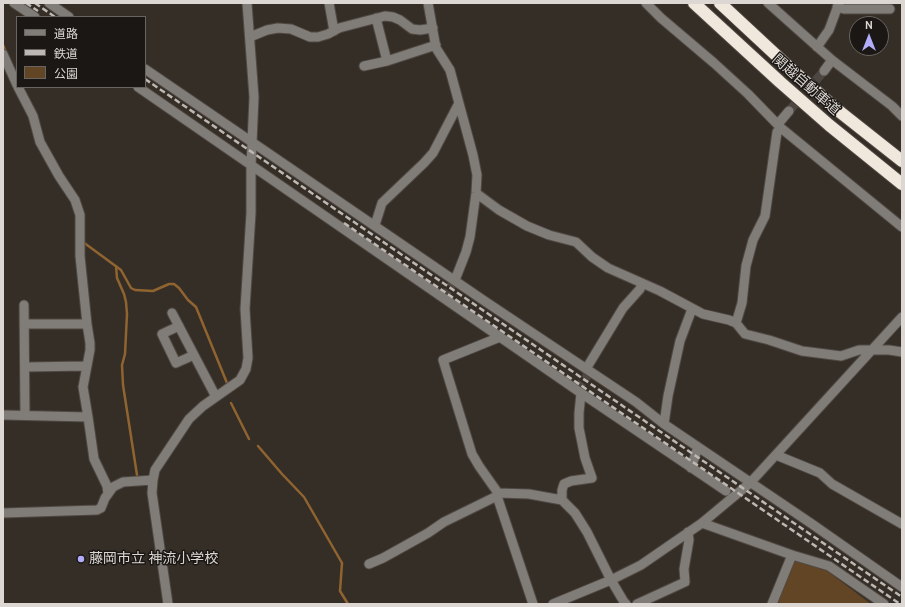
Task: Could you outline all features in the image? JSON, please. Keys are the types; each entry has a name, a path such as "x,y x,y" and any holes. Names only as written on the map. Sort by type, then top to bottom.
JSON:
{"highway":[{"name":"関越自動車道","path":"694,3 812,111 902,184"},
{"name":"関越自動車道","path":"720,3 840,112 902,162"}],"street":[{"path":"14,3 34,16"},
{"path":"49,3 68,16"},
{"path":"168,604 152,493 152,480 155,470 189,419 202,406 240,380 246,369 248,358 246,310 251,213 251,166 254,97 247,3"},
{"path":"329,3 334,31"},
{"path":"428,3 436,45 450,70 473,155 476,175 476,193 470,237 466,252 454,280"},
{"path":"646,3 661,18 714,63 780,126 902,227"},
{"path":"768,3 817,48 892,106 902,116"},
{"path":"817,48 829,30 838,5 844,9 890,9"},
{"path":"250,37 267,30 278,28 291,29 310,37 318,37 385,16 394,17 412,29 420,30 433,28"},
{"path":"376,18 387,61"},
{"path":"364,66 387,61 436,45"},
{"path":"3,54 16,82"},
{"path":"824,71 832,60"},
{"path":"146,70 636,402 664,424 902,586"},
{"path":"19,88 33,116 40,142 77,205 80,215 80,243 86,324 90,350 83,387 94,459 108,486 108,494"},
{"path":"139,88 581,393 726,491"},
{"path":"375,225 382,203 433,153 458,103"},
{"path":"736,322 742,303 748,260 753,240 764,216 777,132 789,111"},
{"path":"476,193 499,210 527,226 548,236 576,242 592,257 608,268 660,291 703,314 736,322 745,334 802,351 841,356 860,350 889,350 902,352"},
{"path":"586,369 623,308 640,289 642,283"},
{"path":"24,305 25,415"},
{"path":"664,424 668,396 680,341 692,309"},
{"path":"172,313 216,397"},
{"path":"553,604 611,580 641,565 702,523 750,483 870,350 902,317"},
{"path":"25,324 86,324"},
{"path":"179,326 162,334 176,363 194,355"},
{"path":"500,337 443,360 472,454 498,495 533,604"},
{"path":"25,367 86,366"},
{"path":"562,500 562,490 564,484 571,481 592,478 585,458 579,428 581,393"},
{"path":"3,415 88,417"},
{"path":"691,468 698,447"},
{"path":"776,454 820,473 832,484 902,524"},
{"path":"3,513 97,510 102,508 103,502 113,487 123,482 152,480"},
{"path":"369,564 383,558 428,533 444,522 498,495 529,494 562,500 575,513 587,532 611,580 626,604"},
{"path":"702,523 792,555 829,566 884,604"},
{"path":"637,604 685,582 684,569 689,540 688,532"},
{"path":"772,604 792,555"}],"green space":[{"path":"793,560 826,570 871,604 775,604"}],"waterway":[{"path":"3,45 6,52"},
{"path":"83,242 121,270 131,288 135,290 153,291 169,284 174,284 179,288 188,300 196,307 227,383"},
{"path":"116,266 117,278 126,302 127,314 125,354 122,365 123,385 137,475"},
{"path":"231,403 249,439"},
{"path":"258,446 304,497 342,563 340,591 348,604"}],"tunnel":[{"path":"789,111 824,71"},
{"path":"443,298 455,280"},
{"path":"577,390 590,372"}],"railway":[{"path":"26,3 38,11"},
{"path":"35,3 54,16"},
{"path":"146,80 902,597"},
{"path":"344,223 900,604"}],"place":[{"name":"藤岡市立 神流小学校","path":"81,559"}]}
